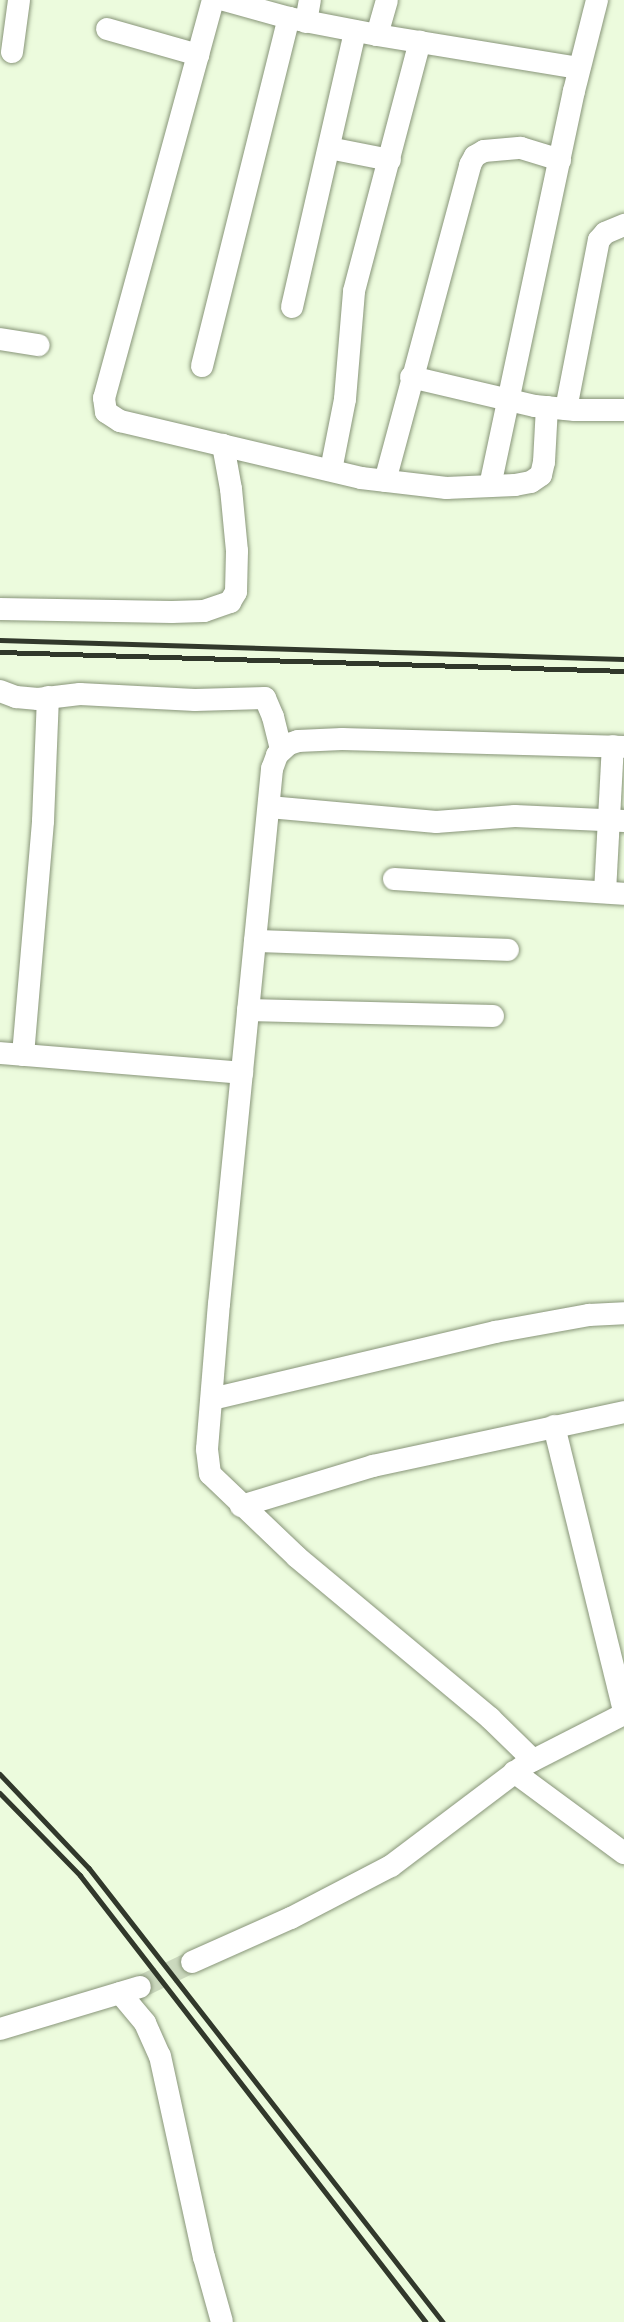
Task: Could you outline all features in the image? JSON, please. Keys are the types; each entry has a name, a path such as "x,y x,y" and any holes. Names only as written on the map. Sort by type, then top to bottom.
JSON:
{"street":[{"path":"12,52 19,0"},
{"path":"213,0 104,405 106,412 120,421 384,482 446,488 515,485 531,482 541,476 599,240 604,233 624,225"},
{"path":"224,0 302,13 355,31 579,68"},
{"path":"377,35 387,0"},
{"path":"490,486 579,68 597,0"},
{"path":"202,366 302,13"},
{"path":"107,29 198,55"},
{"path":"292,307 355,31"},
{"path":"331,470 345,399 354,291 420,42"},
{"path":"329,148 390,160"},
{"path":"384,482 470,165 475,156 484,151 520,148 560,160"},
{"path":"0,339 39,345"},
{"path":"411,377 556,408 624,410"},
{"path":"0,609 172,612 204,611 230,602 236,592 237,551 231,489 223,445"},
{"path":"0,691 16,697 48,698 80,694 195,700 265,698 273,717 281,750"},
{"path":"22,1055 43,821 48,698"},
{"path":"394,879 614,893 618,747 342,739 298,741 281,750 272,769 248,1010 207,1449 210,1474 241,1506 371,1620 490,1718 533,1760"},
{"path":"269,807 425,821 460,822 515,816 616,821"},
{"path":"255,941 508,950"},
{"path":"248,1010 493,1016"},
{"path":"0,1053 242,1073"},
{"path":"212,1399 495,1332 589,1316 624,1313"},
{"path":"241,1506 373,1466 624,1412"},
{"path":"192,1962 291,1918 391,1866 514,1772 624,1712 555,1426"},
{"path":"514,1772 624,1853"},
{"path":"0,2030 130,1990 160,2056 204,2257 222,2322"}],"tunnel":[{"path":"140,1987 192,1962"}],"railway":[{"path":"0,640 624,659"},
{"path":"0,652 624,671"},
{"path":"0,1774 89,1868 443,2322"},
{"path":"0,1793 80,1875 426,2322"}]}
